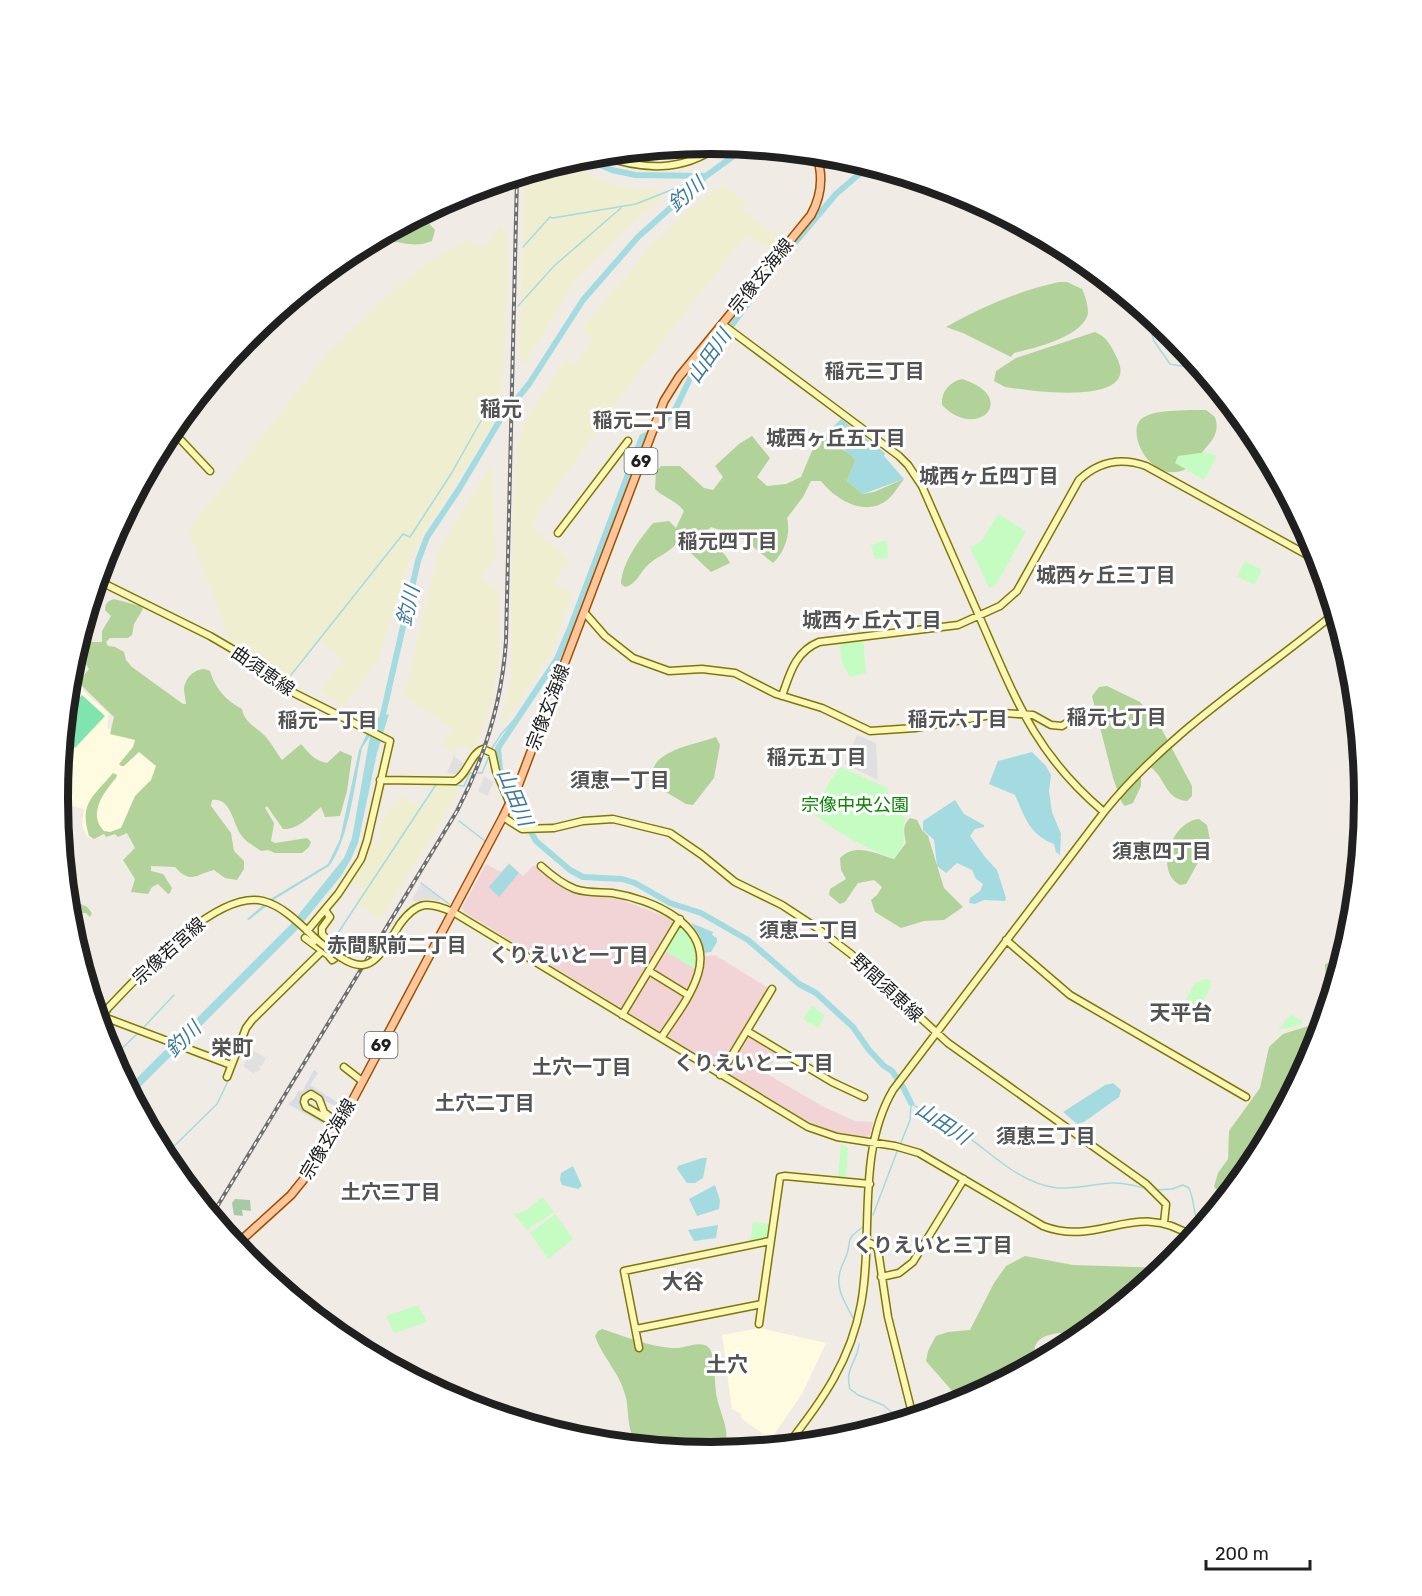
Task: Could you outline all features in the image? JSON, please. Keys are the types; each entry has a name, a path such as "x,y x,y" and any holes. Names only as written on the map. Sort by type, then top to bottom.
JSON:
{"main road":[{"name":"宗像玄海線","path":"243,1239 280,1207 316,1164 453,912 514,794 664,400 679,377 814,209 821,183 819,164"}],"street":[{"path":"622,161 640,165 672,166 697,160 706,154"},
{"path":"723,324 908,465 922,486 1022,713 1054,762 1080,791 1104,812"},
{"path":"178,437 210,471"},
{"path":"558,533 628,441"},
{"path":"782,696 798,657 809,646 819,642 951,626 1000,606 1013,596 1079,480 1094,468 1113,462 1126,461 1146,466 1307,555"},
{"name":"曲須恵線","path":"105,584 210,636 234,650 294,693 390,741 380,780"},
{"path":"584,612 605,636 633,658 669,671 702,669 735,673 770,691 822,708 870,731 915,728 1003,713 1022,713 1059,726 1069,723 1085,711"},
{"path":"794,1436 832,1385 851,1344 862,1302 873,1142 884,1105 897,1083 1104,812 1145,765 1171,741 1329,618"},
{"path":"325,910 330,917 321,928 322,934 341,954 332,960 305,933 325,910 361,859 368,841 380,780 455,781 463,776 478,751 483,749 490,752 510,803"},
{"name":"野間須恵線","path":"503,818 524,829 554,828 592,820 613,819 670,833 735,882 789,909 817,928 851,954 935,1033 1148,1186 1166,1204 1164,1223"},
{"path":"541,866 575,889 636,899 680,919 695,938 700,956 698,976 661,1038"},
{"name":"宗像若宮線","path":"104,1011 150,966 211,913 240,901 256,899 267,902 290,917 305,933 349,963 367,964 380,956 400,924 412,910 426,904 438,905 453,912"},
{"path":"453,912 808,1127 837,1137 902,1147 919,1153 1032,1221 1058,1231 1087,1233 1135,1221 1164,1223 1185,1233"},
{"path":"622,1015 680,919"},
{"path":"1006,940 1070,995 1246,1097"},
{"path":"226,1077 246,1028 252,1020 322,951"},
{"path":"649,971 688,995"},
{"path":"720,1075 772,989"},
{"path":"106,1017 231,1065"},
{"path":"747,1031 832,1082 864,1096"},
{"path":"344,1067 362,1081"},
{"path":"311,1094 320,1099 324,1112 339,1124 306,1107 305,1097 311,1094"},
{"path":"759,1324 780,1177 870,1184"},
{"path":"881,1277 899,1273 914,1262 964,1179"},
{"path":"639,1348 624,1271 770,1241"},
{"path":"866,1241 876,1246 878,1250 888,1317 911,1409"},
{"path":"636,1329 762,1304"}],"shaded area":[{"path":"686,155 664,160 637,159"},
{"path":"579,168 600,180 626,188 657,189 661,201 637,218 578,277 524,364 520,362 524,183"},
{"path":"723,184 747,204 742,209 783,240 774,252 746,235 630,384 536,517 531,526 570,560 554,583 572,594 552,653 504,724 501,721 511,682 513,527 517,448 520,434 527,417 565,360 575,364 592,339 582,329 652,244 686,212"},
{"path":"500,224 507,235 508,276 501,411 424,532 409,561 377,663 342,707 320,689 344,660 320,640 285,684 231,642 188,530 327,354 397,287 431,260 467,240 484,248"},
{"path":"491,464 493,466 495,558 481,578 499,591 498,664 492,700 480,736 472,750 460,745 454,752 442,745 452,729 404,696 439,549"},
{"path":"80,674 83,691 109,714 107,727 114,733 137,739 162,766 123,831 88,838 82,825 84,809 68,805 69,756"},
{"path":"857,735 876,743 878,780 844,764"},
{"path":"454,756 466,765 460,775 447,773"},
{"path":"484,777 494,782 487,796 478,791"},
{"path":"437,784 460,786 445,815 381,920 355,903 363,890 351,882 365,860 371,844 377,844 383,816 401,795 422,808"},
{"path":"509,863 523,876 533,866 536,866 556,883 572,892 622,900 667,917 682,926 688,934 696,957 715,955 770,989 748,1027 745,1027 743,1031 778,1053 767,1074 824,1107 855,1121 873,1122 870,1135 867,1137 831,1132 800,1118 464,912 462,908 486,864 501,872"},
{"path":"421,884 440,898 439,901 427,899 416,902 412,900"},
{"path":"354,940 363,945 356,956 347,951"},
{"path":"252,1050 266,1058 262,1066 258,1066 261,1068 258,1072 255,1071 254,1074 243,1066"},
{"path":"314,1070 318,1073 310,1085 345,1107 341,1114 335,1116 340,1108 323,1100 322,1096 310,1090 300,1102 301,1106 330,1121 333,1125 332,1129 288,1104 299,1090 302,1092"},
{"path":"760,1328 826,1343 802,1394 772,1438 742,1419 741,1414 732,1409 722,1335"}],"green space":[{"path":"426,221 435,230 432,241 426,243 386,243"},
{"path":"1059,282 1067,282 1082,289 1088,314 1074,331 1055,341 1014,353 1011,357 946,327 1001,300"},
{"path":"1095,332 1112,347 1118,360 1120,375 1113,384 1099,390 1060,393 1005,387 994,381 996,371 1016,358"},
{"path":"962,379 979,387 988,396 991,405 987,413 979,418 968,419 956,415 942,405 947,388 953,382"},
{"path":"1206,410 1215,417 1217,427 1215,435 1195,461 1184,470 1171,472 1160,469 1143,453 1136,432 1138,423 1144,417 1155,413"},
{"path":"833,427 831,441 856,459 847,481 863,494 874,492 904,479 886,501 869,507 850,504 834,494 821,481 811,481 803,497 787,518 786,542 773,563 741,537 711,527 707,531 708,536 725,554 730,563 711,572 678,541 671,549 649,564 632,584 625,587 621,584 628,559 653,523 669,521 676,528 684,511 655,489 656,472 661,466 680,466 704,488 713,490 723,477 715,466 739,444 752,436 770,458 757,477 767,486 786,484 801,477 812,451"},
{"path":"1207,452 1217,456 1204,480 1175,463 1178,456"},
{"path":"998,514 1026,531 996,585 989,588 970,547 982,541"},
{"path":"887,541 888,556 875,559 871,545"},
{"path":"1245,561 1262,570 1254,585 1237,576"},
{"path":"114,599 140,606 143,609 134,624 132,635 128,638 110,638 106,642 108,646 124,652 126,660 132,667 183,704 186,704 185,684 190,676 201,669 210,671 222,693 242,709 248,721 267,738 282,760 301,744 322,762 327,763 340,751 352,756 347,791 340,816 325,817 321,807 299,825 283,829 267,806 265,808 274,823 271,841 275,843 307,838 311,842 302,853 261,851 241,835 227,807 218,800 212,800 211,806 231,833 234,851 244,861 244,869 237,880 225,878 214,870 190,877 185,876 175,867 151,866 151,871 163,874 172,888 170,893 168,894 158,884 152,887 148,894 131,892 135,879 123,860 135,848 127,833 118,837 115,834 106,837 104,834 94,839 89,836 86,825 87,808 90,801 113,773 117,775 116,778 102,796 97,818 104,831 110,832 121,828 135,796 151,780 156,766 139,752 124,766 119,764 133,747 135,740 110,734 114,717 80,684 89,669 83,659 87,642 102,642 102,631 111,616 105,610 109,602"},
{"path":"863,639 866,673 850,677 842,663 839,641"},
{"path":"1107,686 1140,702 1161,728 1192,786 1192,796 1187,801 1169,792 1159,776 1149,766 1141,773 1141,786 1133,803 1125,806 1122,803 1113,778 1092,696 1099,687"},
{"path":"82,695 105,716 75,748 70,744 75,703"},
{"path":"716,737 720,745 714,778 693,805 686,804 656,786 653,774 655,765 662,758 683,747"},
{"name":"宗像中央公園","path":"840,767 888,788 887,806 906,818 903,829 904,841 894,858 852,839 814,814 828,784"},
{"path":"910,818 917,820 928,836 944,888 963,907 944,920 924,921 901,928 875,912 871,900 882,887 874,880 858,883 845,902 840,904 829,895 830,889 846,879 841,870 840,858 846,853 859,850 894,859 906,843 904,832"},
{"path":"1199,819 1207,825 1210,840 1186,884 1180,885 1172,878 1168,869 1169,848 1181,829 1189,822"},
{"path":"73,882 76,884 75,892 79,903 92,913 90,917 86,913 79,913"},
{"path":"682,926 693,946 695,969 665,951 679,927"},
{"path":"1334,961 1326,988 1326,985 1325,964"},
{"path":"1204,979 1211,980 1210,988 1199,1008 1185,1001 1195,983"},
{"path":"812,1005 825,1016 818,1028 803,1019"},
{"path":"1291,1014 1303,1022 1301,1025 1278,1030"},
{"path":"1313,1025 1288,1083 1268,1120 1220,1193 1214,1187 1218,1173 1228,1159 1229,1131 1260,1088 1269,1047 1283,1034"},
{"path":"841,1144 848,1148 846,1178 838,1178"},
{"path":"543,1197 554,1212 527,1230 513,1213 526,1211"},
{"path":"235,1199 250,1200 251,1211 242,1210 243,1216 234,1215 232,1203"},
{"path":"555,1214 573,1239 548,1259 530,1233"},
{"path":"753,1222 770,1224 767,1239 750,1242"},
{"path":"1025,1256 1073,1265 1150,1268 1103,1309 1070,1332 1042,1338 1036,1343 1036,1353 953,1395 926,1361 928,1351 936,1336 948,1332 970,1330 994,1283 1006,1266"},
{"path":"418,1305 427,1322 394,1333 386,1316"},
{"path":"602,1329 640,1342 669,1348 703,1344 709,1348 713,1357 717,1398 725,1424 725,1441 633,1437 623,1389 595,1336"}],"water":[{"path":"841,419 885,453 884,456 904,479 863,494 847,481 856,459 831,441 834,434 833,427"},
{"path":"389,714 377,753 358,843 341,876 296,931 138,1089 133,1082 291,924 344,858 352,838 370,736 362,748 342,841 329,866 275,899 249,920 247,919 269,900 328,864 340,839 359,750 374,719"},
{"path":"1032,752 1046,766 1051,775 1049,791 1052,812 1061,834 1060,855 1056,852 1054,844 1039,836 1029,825 1015,795 989,784 998,761"},
{"path":"955,800 964,814 984,825 984,827 975,829 970,836 997,870 1005,901 984,900 975,904 969,903 970,898 980,891 983,884 976,879 972,870 957,863 946,873 937,866 934,840 923,830 923,821"},
{"path":"509,864 519,873 499,897 489,887"},
{"path":"691,923 713,932 712,935 717,938 717,942 711,952 704,953 700,936"},
{"path":"1113,1083 1121,1090 1119,1097 1084,1122 1077,1124 1063,1112 1105,1085"},
{"path":"707,1158 703,1178 695,1183 687,1183 677,1169 678,1166"},
{"path":"573,1166 582,1186 578,1189 562,1185 560,1180 561,1173"},
{"path":"715,1185 720,1200 719,1209 697,1216 689,1199"},
{"path":"718,1225 716,1238 694,1241 688,1230"}],"waterway":[{"name":"釣川","path":"381,723 418,561 427,537 500,420 529,384 583,300 638,237 706,176 735,155"},
{"path":"599,165 635,175 706,176"},
{"name":"山田川","path":"863,173 836,194 778,263 726,333 694,370 676,408 659,429 642,437 557,659 498,748 500,769 512,798 536,841 570,870 583,877 622,879 635,883 670,903 701,913 748,940 799,984 816,993 853,1027 869,1050 892,1071 911,1103"},
{"path":"523,247 550,217 636,204 706,176"},
{"path":"518,306 554,266 621,208"},
{"path":"1150,328 1154,341 1170,364 1189,368"},
{"path":"291,675 403,534 410,537 451,474 482,419 497,399"},
{"name":"山田川","path":"490,751 502,733 525,708"},
{"path":"445,784 464,786 470,773 482,773 489,756"},
{"path":"332,942 437,783"},
{"path":"459,821 485,841"},
{"path":"421,883 449,904"},
{"path":"291,985 323,956"},
{"path":"143,1028 174,995"},
{"path":"119,1051 137,1034"},
{"path":"172,1149 217,1104 230,1077"},
{"name":"山田川","path":"911,1103 958,1130 1004,1165 1029,1180 1057,1188 1116,1183 1148,1189"},
{"path":"900,1145 910,1120 911,1104"},
{"path":"873,1215 898,1149"},
{"name":"山田川","path":"1156,1190 1172,1189 1183,1185 1189,1188 1197,1220"},
{"path":"853,1318 842,1296 839,1278 850,1239 863,1227"},
{"path":"859,1344 850,1370 850,1389 858,1395 883,1405 895,1415"}],"railway":[{"path":"216,1209 457,811 476,770 491,729 501,686 506,641 517,185"}],"district":[{"name":"稲元三丁目","path":"875,371"},
{"name":"稲元","path":"501,408"},
{"name":"稲元二丁目","path":"643,420"},
{"name":"城西ヶ丘五丁目","path":"836,438"},
{"name":"城西ヶ丘四丁目","path":"989,476"},
{"name":"稲元四丁目","path":"728,541"},
{"name":"城西ヶ丘三丁目","path":"1106,575"},
{"name":"城西ヶ丘六丁目","path":"872,620"},
{"name":"稲元七丁目","path":"1117,717"},
{"name":"稲元六丁目","path":"958,719"},
{"name":"稲元一丁目","path":"328,720"},
{"name":"稲元五丁目","path":"817,757"},
{"name":"須恵一丁目","path":"620,780"},
{"name":"須恵四丁目","path":"1162,851"},
{"name":"須恵二丁目","path":"809,930"},
{"name":"赤間駅前二丁目","path":"397,945"},
{"name":"くりえいと一丁目","path":"569,955"},
{"name":"天平台","path":"1181,1012"},
{"name":"栄町","path":"232,1047"},
{"name":"くりえいと二丁目","path":"754,1063"},
{"name":"土穴一丁目","path":"582,1067"},
{"name":"土穴二丁目","path":"485,1103"},
{"name":"須恵三丁目","path":"1046,1136"},
{"name":"土穴三丁目","path":"391,1192"},
{"name":"くりえいと三丁目","path":"933,1245"},
{"name":"大谷","path":"683,1281"},
{"name":"土穴","path":"727,1364"}]}
